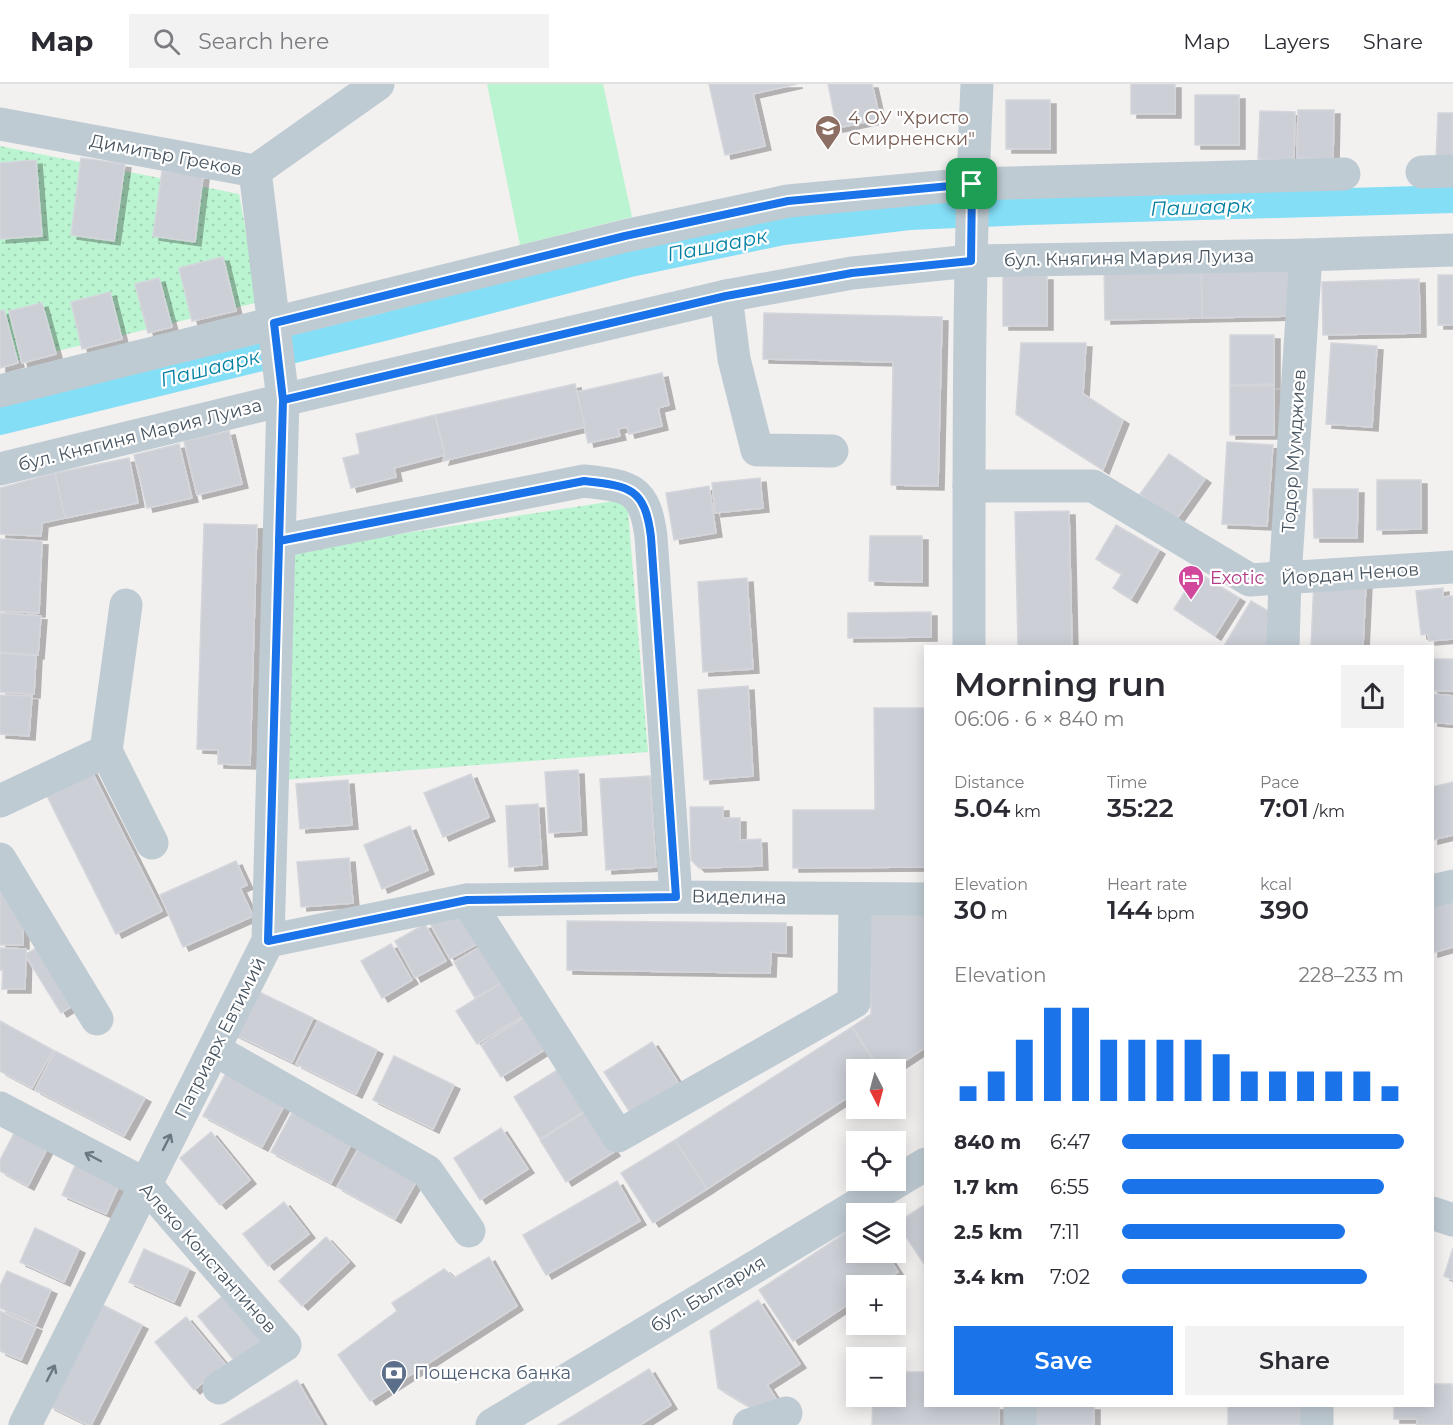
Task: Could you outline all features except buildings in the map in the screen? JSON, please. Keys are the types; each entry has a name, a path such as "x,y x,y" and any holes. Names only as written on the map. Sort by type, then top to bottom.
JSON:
{"street":[{"name":"Димитър Греков","path":"0,124 255,171 378,84"},
{"path":"969,645 972,184 977,84"},
{"name":"Патриарх Евтимий","path":"25,1425 268,941 283,400 255,171"},
{"path":"0,391 625,236 788,201 972,184 1344,174"},
{"name":"бул. Княгиня Мария Луиза","path":"0,469 726,296 852,273 971,261 1453,250"},
{"name":"Тодор Мумджиев","path":"1283,645 1306,255"},
{"path":"726,296 734,359 757,450 832,451"},
{"path":"279,541 584,481 620,485 633,491 648,515 651,537 676,897"},
{"name":"Йордан Ненов","path":"969,486 1093,486 1250,580 1453,567"},
{"path":"126,605 106,751 152,843"},
{"path":"0,801 106,751"},
{"path":"0,859 97,1019"},
{"path":"1434,891 1453,886"},
{"name":"Виделина","path":"268,941 467,900 676,897 924,899"},
{"path":"467,900 618,1136 854,1002 855,899"},
{"path":"215,1050 427,1171 469,1231"},
{"name":"Алеко Константинов","path":"0,1108 145,1184 285,1345 219,1388"},
{"name":"бул. България","path":"492,1425 924,1165"},
{"path":"1434,1214 1453,1220"},
{"path":"1020,1407 1020,1425"},
{"path":"1317,1407 1317,1425"},
{"path":"749,1425 786,1413"}],"green space":[{"path":"487,84 603,84 632,217 520,245"},
{"path":"0,146 239,194 259,302 0,365"},
{"path":"627,499 648,752 282,780 290,551"}],"waterway":[{"name":"Пашаарк","path":"0,421 384,327 630,263 783,231 909,216 1453,199"}],"place":[{"name":"4 ОУ \"Христо Смирненски\"","path":"828,151"},
{"name":"Exotic","path":"1191,601"},
{"name":"Пощенска банка","path":"394,1396"}],"route":[{"path":"972,184 788,201 625,236 274,323 283,400 281,470 275,701 268,941 467,900 676,897 651,537 648,515 633,491 620,485 584,481 279,541 283,400 726,296 852,273 971,261 972,184"}]}
